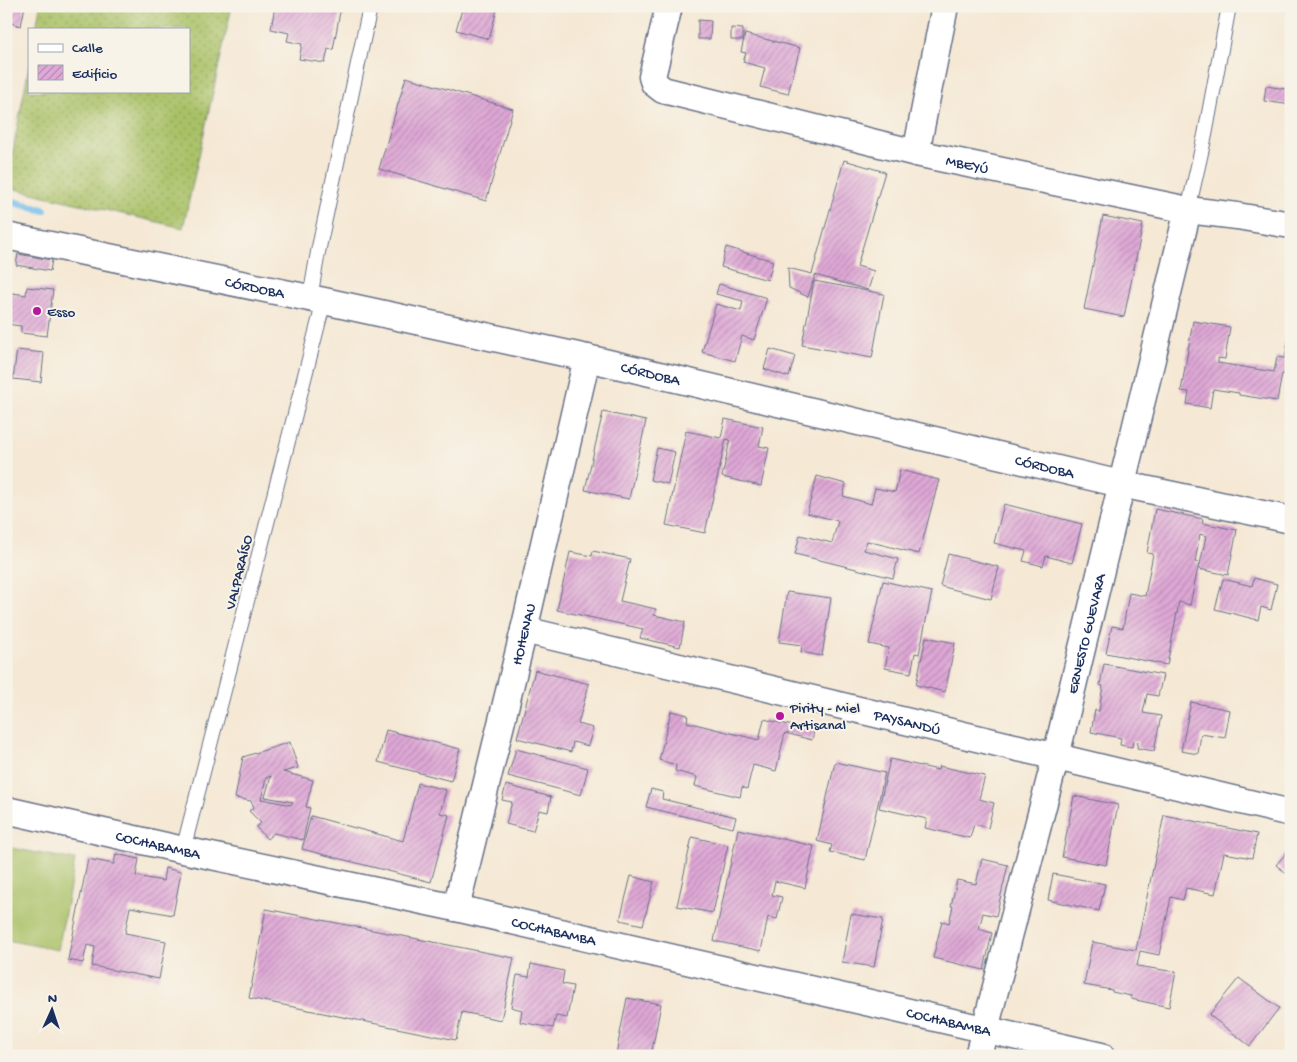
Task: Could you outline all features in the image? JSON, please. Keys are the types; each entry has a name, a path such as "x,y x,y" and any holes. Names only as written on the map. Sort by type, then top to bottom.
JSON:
{"street":[{"name":"MBEYÚ","path":"669,6 652,77 654,83 664,90 916,152 1188,210 1291,225"},
{"path":"916,152 945,6"},
{"name":"ERNESTO GUEVARA","path":"978,1056 1056,756 1188,210"},
{"name":"CÓRDOBA","path":"7,237 317,300 587,358 1121,484 1291,520"},
{"name":"HOHENAU","path":"456,908 524,630 587,358"},
{"name":"PAYSANDÚ","path":"524,630 1291,813"},
{"name":"COCHABAMBA","path":"6,810 456,908 1101,1056"}],"lane":[{"path":"1188,210 1205,135 1229,6"},
{"name":"VALPARAÍSO","path":"183,850 317,300 318,252 370,7"}],"green space":[{"path":"40,6 232,6 183,228 6,187 28,71 28,92 190,92 190,28 36,28"},
{"path":"6,847 75,860 58,950 6,940"}],"building":[{"path":"6,6 25,6 21,26 6,22"},
{"path":"275,6 341,6 333,50 328,49 325,63 299,59 302,44 287,41 289,33 271,29"},
{"path":"463,6 498,6 489,39 456,30"},
{"path":"698,20 711,21 710,39 698,39"},
{"path":"731,28 743,29 743,40 731,40"},
{"path":"745,34 800,48 788,94 760,87 765,68 743,62 746,53 741,52"},
{"path":"406,77 513,109 486,201 379,169"},
{"path":"1287,84 1291,85 1291,105 1264,101 1266,86 1286,89"},
{"path":"844,160 885,172 857,266 874,271 868,290 815,275 808,297 789,288 788,268 812,274"},
{"path":"1103,216 1143,224 1124,317 1084,309"},
{"path":"726,247 773,261 768,280 721,267"},
{"path":"18,254 52,260 50,271 16,265"},
{"path":"814,281 884,294 872,358 802,345"},
{"path":"719,284 767,298 754,340 742,336 735,361 702,352 716,304 741,311 743,301 716,294"},
{"name":"Esso","path":"27,287 53,290 47,336 21,333 21,326 6,324 6,292 26,295"},
{"path":"1193,321 1230,327 1225,359 1218,358 1218,363 1274,372 1277,357 1285,358 1288,340 1291,340 1291,375 1282,374 1277,401 1213,389 1210,408 1187,404 1189,392 1181,391"},
{"path":"770,349 795,356 789,377 764,369"},
{"path":"17,350 44,353 41,382 13,379"},
{"path":"603,412 646,421 629,499 585,490"},
{"path":"725,419 763,427 759,446 769,448 761,486 722,477 730,440 726,439 705,533 666,525 686,431 721,438"},
{"path":"657,448 675,452 668,484 650,480"},
{"path":"900,470 939,480 919,554 867,541 864,550 898,559 893,578 795,554 800,535 832,543 838,521 807,513 817,476 846,484 843,496 871,504 875,488 895,492"},
{"path":"1004,504 1082,524 1072,563 1046,556 1043,566 1023,561 1026,551 994,543"},
{"path":"1155,509 1203,519 1202,523 1237,530 1228,575 1199,569 1206,536 1200,534 1195,562 1199,563 1190,605 1179,602 1167,665 1106,653 1112,626 1123,628 1129,593 1145,596 1153,554 1147,553"},
{"path":"593,551 630,559 620,601 656,609 654,615 685,622 680,647 640,638 643,629 557,610 570,552 592,556"},
{"path":"948,554 999,567 991,599 940,586"},
{"path":"1254,578 1277,584 1271,610 1261,607 1258,620 1215,609 1223,579 1252,586"},
{"path":"883,581 932,592 919,654 915,653 911,673 885,668 889,648 869,644"},
{"path":"787,592 831,598 822,656 801,652 802,645 779,642"},
{"path":"926,637 955,643 945,692 916,685"},
{"path":"1104,664 1163,675 1158,696 1147,694 1143,713 1161,716 1154,751 1137,748 1138,742 1133,741 1132,747 1120,745 1121,738 1091,732 1095,710 1099,711 1103,686 1100,685"},
{"path":"535,670 589,684 578,724 593,728 588,746 573,742 571,752 517,738"},
{"path":"1191,702 1230,710 1225,738 1201,734 1198,754 1181,751"},
{"path":"671,711 688,715 687,722 759,740 764,719 814,731 812,740 785,733 776,771 753,765 747,789 742,787 740,797 695,786 697,777 675,771 676,765 659,760"},
{"path":"386,730 460,749 451,781 378,762"},
{"path":"290,742 298,768 283,772 313,780 306,807 310,808 303,840 274,833 267,839 256,827 261,823 249,811 254,807 251,801 235,798 243,757","holes":["271,776 265,797 293,802 291,805 261,800 266,778"]},
{"path":"516,749 588,768 581,795 508,776"},
{"path":"890,759 938,770 939,766 985,776 979,799 994,803 988,828 974,824 970,838 925,828 927,819 879,808"},
{"path":"835,762 885,773 865,860 830,852 832,845 817,841"},
{"path":"418,783 446,790 440,813 449,815 431,882 302,849 311,816 403,841"},
{"path":"506,785 551,797 548,812 539,810 533,831 506,824 512,802 502,800"},
{"path":"651,789 663,792 662,799 736,817 733,828 646,807"},
{"path":"1074,796 1118,805 1106,865 1062,857"},
{"path":"1164,815 1257,834 1252,858 1224,853 1215,894 1186,888 1183,900 1171,897 1159,955 1140,951 1137,966 1176,972 1169,1007 1131,999 1131,996 1112,992 1112,990 1084,985 1092,942 1136,950"},
{"path":"738,829 814,846 805,888 775,881 772,895 782,897 777,919 768,917 761,951 714,941"},
{"path":"692,837 728,845 713,913 677,906"},
{"path":"1291,847 1291,877 1276,865"},
{"path":"116,854 139,859 136,876 163,881 165,868 181,872 173,915 130,907 125,933 166,941 159,979 92,966 95,947 87,945 83,963 68,960 88,859 114,864"},
{"path":"982,859 1008,865 996,916 983,913 979,929 992,933 984,970 933,958 942,921 949,923 957,880 976,884"},
{"path":"1053,874 1105,884 1099,911 1048,900"},
{"path":"631,876 654,882 643,925 620,920"},
{"path":"266,909 514,958 501,1020 462,1012 456,1040 249,998"},
{"path":"851,914 883,919 874,967 842,962"},
{"path":"531,964 564,971 562,984 573,986 567,1018 556,1016 553,1028 520,1022 522,1010 511,1007 517,975 529,977"},
{"path":"1239,978 1279,1008 1250,1046 1209,1015"},
{"path":"627,998 661,1004 651,1056 624,1056 616,1054"}],"waterway":[{"path":"6,200 44,210"}],"place":[{"name":"Esso","path":"37,311"},
{"name":"Pirity - Miel Artisanal","path":"780,716"}]}
